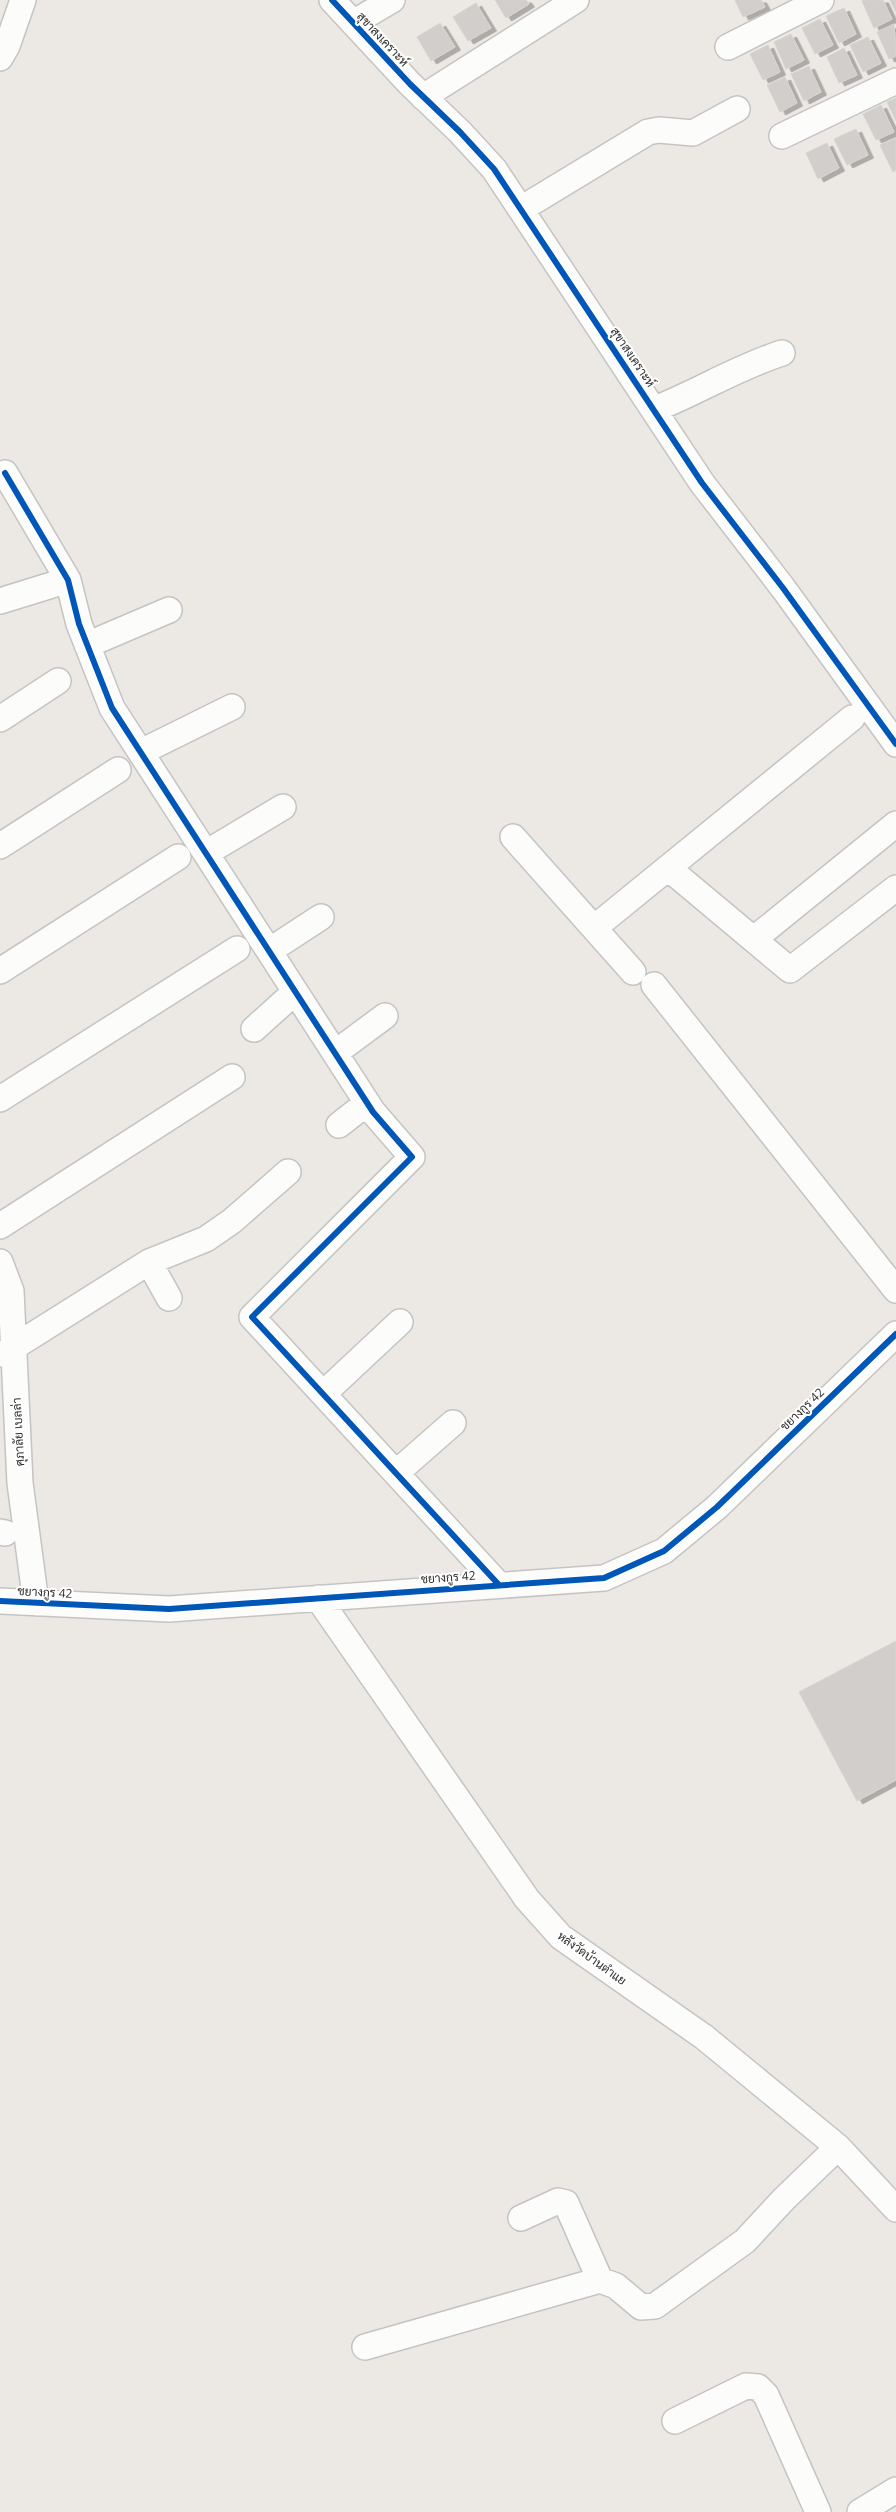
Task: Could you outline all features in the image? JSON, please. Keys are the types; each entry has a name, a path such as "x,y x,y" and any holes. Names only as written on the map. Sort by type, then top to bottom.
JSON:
{"street":[{"path":"0,58 7,46 23,0"},
{"name":"สุขาสงเคราะห์","path":"332,0 494,169 655,409 702,483 783,588 896,744"},
{"path":"353,23 392,0"},
{"path":"423,97 576,0"},
{"path":"728,47 821,0"},
{"path":"782,136 896,81"},
{"path":"521,209 648,132 659,130 693,133 737,109"},
{"path":"655,409 685,397 754,362 782,353"},
{"path":"5,473 68,580 79,624 112,708 367,1103 412,1157 252,1317 499,1585"},
{"path":"0,601 68,580"},
{"path":"87,645 169,610"},
{"path":"5,713 58,682"},
{"path":"141,752 232,707"},
{"path":"594,928 852,718"},
{"path":"0,846 118,770"},
{"path":"206,854 283,807"},
{"path":"754,939 894,831"},
{"path":"514,837 594,928 643,978 896,1290"},
{"path":"0,971 178,857"},
{"path":"668,868 790,970 896,888"},
{"path":"269,951 320,918"},
{"path":"0,1099 237,949"},
{"path":"254,1029 295,992"},
{"path":"335,1053 385,1016"},
{"path":"0,1226 232,1078"},
{"path":"339,1125 367,1103"},
{"path":"7,1351 148,1262 206,1239 232,1221 288,1172"},
{"name":"ศุภาลัย เบลล่า","path":"0,1262 11,1290 7,1351 20,1483 36,1603"},
{"path":"148,1262 169,1298"},
{"path":"323,1394 400,1322"},
{"name":"ชยางกูร 42","path":"0,1601 169,1609 604,1578 664,1551 717,1507 896,1334"},
{"path":"396,1473 453,1423"},
{"name":"หลังวัดบ้านตำแย","path":"318,1598 528,1899 561,1937 704,2037 838,2147 896,2208"},
{"path":"366,2347 600,2280 616,2286 641,2308 655,2306 745,2241 784,2199 838,2147"},
{"path":"521,2218 558,2201 566,2203 600,2280"},
{"path":"675,2421 746,2386 758,2387 766,2396 818,2512"},
{"path":"860,2512 896,2490"}],"building":[{"path":"495,0 526,0 529,4 506,18"},
{"path":"735,0 761,0 765,7 743,17"},
{"path":"883,0 892,19 874,28 862,1"},
{"path":"890,0 896,0 896,12"},
{"path":"476,3 491,28 468,41 453,17"},
{"path":"844,8 856,34 839,43 826,16"},
{"path":"820,19 833,45 815,54 802,28"},
{"path":"440,23 455,47 431,61 417,37"},
{"path":"894,24 896,56 889,59 877,32"},
{"path":"791,34 804,60 786,69 774,42"},
{"path":"868,37 881,63 863,72 850,45"},
{"path":"768,45 780,72 763,80 750,54"},
{"path":"844,48 857,75 839,83 827,57"},
{"path":"809,66 821,92 804,101 791,74"},
{"path":"785,77 797,103 780,112 767,85"},
{"path":"896,98 896,121 887,102"},
{"path":"881,105 894,132 876,140 863,114"},
{"path":"856,129 868,155 847,165 834,139"},
{"path":"896,138 896,170 893,172 880,145"},
{"path":"827,143 839,168 818,179 806,153"},
{"path":"896,1641 896,1780 857,1801 799,1692"}],"cycle path":[{"path":"332,0 410,84 460,132 494,169 702,483 783,588 896,744"},
{"path":"5,473 68,580 79,624 112,708 373,1112 412,1157 252,1317 499,1585"},
{"path":"0,1601 169,1609 604,1578 664,1551 717,1507 896,1334"}]}
